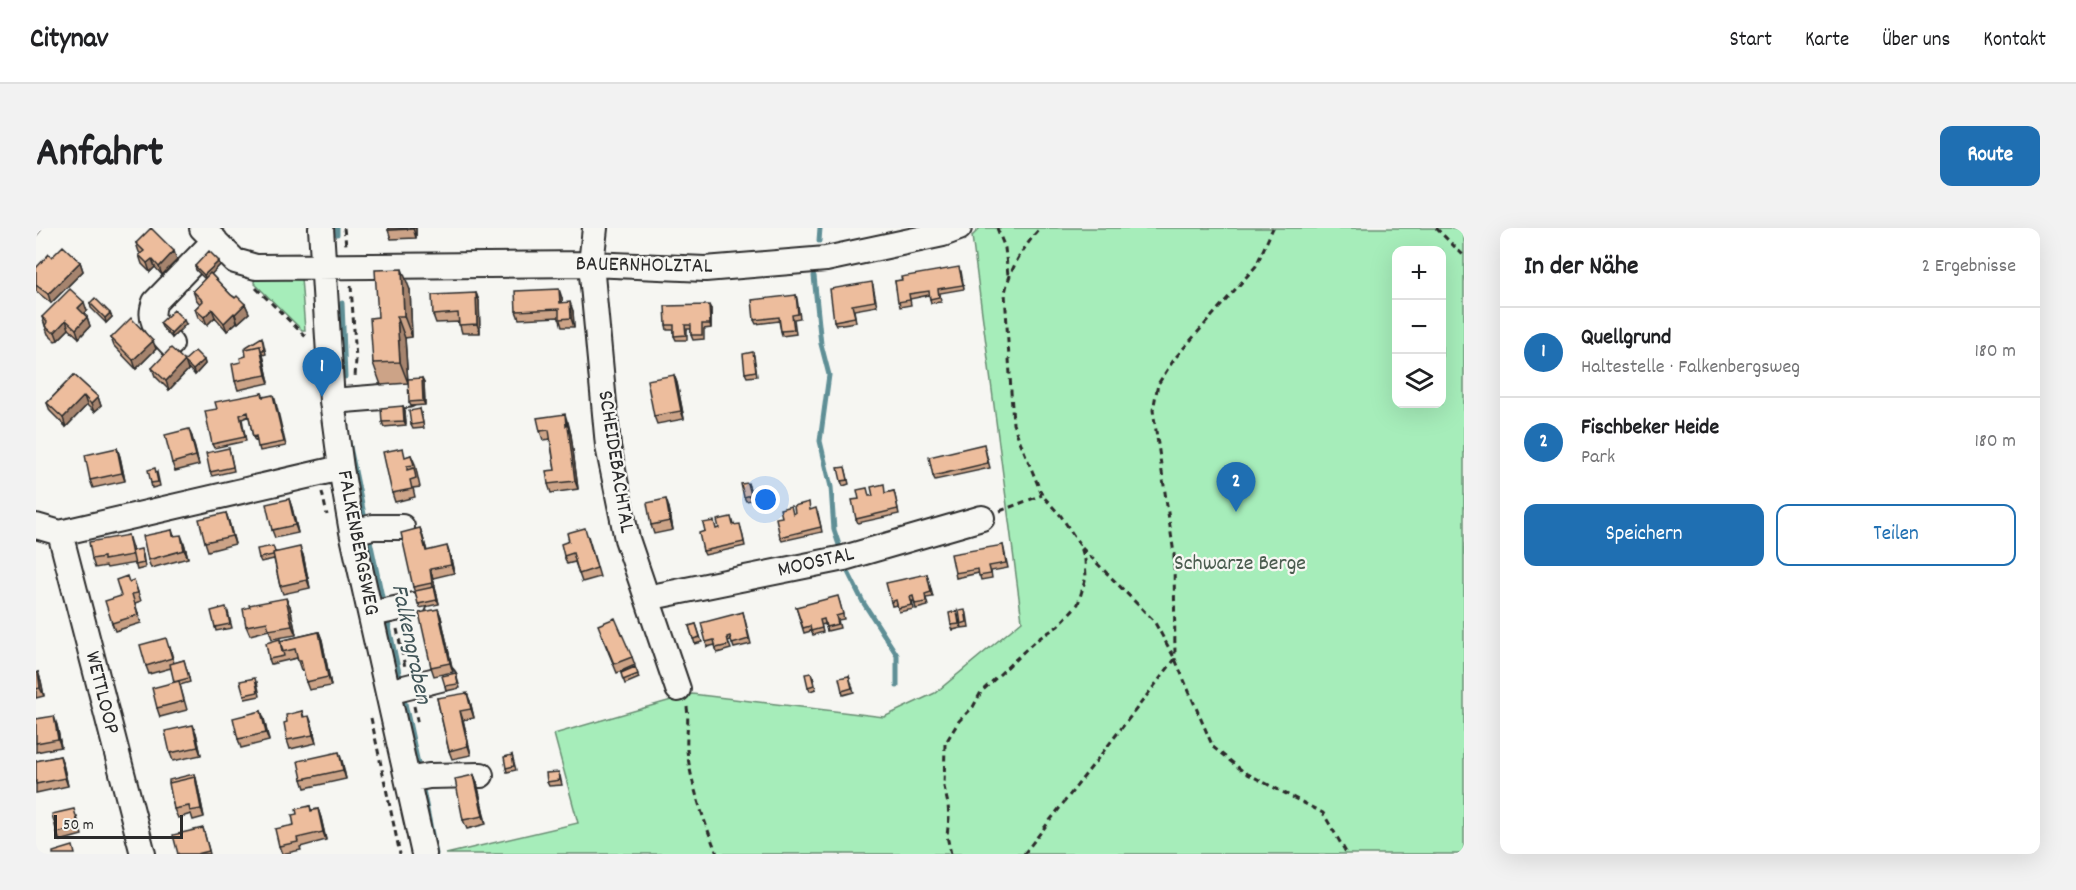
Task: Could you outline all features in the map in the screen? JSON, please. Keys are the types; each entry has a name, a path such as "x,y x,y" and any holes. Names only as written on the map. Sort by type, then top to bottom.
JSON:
{"street":[{"name":"FALKENBERGSWEG","path":"321,228 332,401 341,468 361,529 416,778 424,854"},
{"name":"SCHEIDEBACHTAL","path":"595,228 591,264 608,446 627,539 678,689"},
{"name":"BAUERNHOLZTAL","path":"208,234 235,261 256,267 591,264 705,269 826,259 943,234 959,228"},
{"path":"171,344 152,320 151,311 155,302 208,234"},
{"path":"332,401 407,395"},
{"path":"36,526 60,532 341,468"},
{"name":"MOOSTAL","path":"647,598 844,558 982,518"},
{"path":"361,529 402,526"},
{"name":"WETTLOOP","path":"60,532 143,854"},
{"path":"379,612 414,605"},
{"path":"397,691 444,678"},
{"path":"416,778 481,775"}],"path":[{"path":"997,228 1005,248 1008,277"},
{"path":"1040,228 1016,261 1008,277 1005,314 1013,424 1042,495 1060,516 1081,547 1154,621 1175,659 1213,747 1244,772 1323,813 1347,854"},
{"path":"1024,854 1175,659 1174,554 1153,410 1158,384 1175,358 1256,266 1273,228"},
{"path":"1436,228 1464,256"},
{"path":"255,287 309,341 329,352"},
{"path":"982,518 1042,495"},
{"path":"951,854 947,837 948,804 944,787 945,744 959,721 973,707 981,692 1035,640 1058,626 1078,604 1086,577 1085,560 1081,547"},
{"path":"678,689 688,710 687,748 690,765 706,825 717,854"}],"green space":[{"name":"Schwarze Berge","path":"980,228 1464,228 1464,854 446,854 578,823 554,734 692,694 884,717 935,693 1022,621 972,236"},
{"path":"255,275 301,278 305,330 302,330 254,283"}],"building":[{"path":"151,228 174,251 159,267 152,259 147,263 139,255 144,251 136,243"},
{"path":"388,228 413,228 413,229 388,230"},
{"path":"63,246 80,262 48,294 36,285 36,268 49,254 52,257"},
{"path":"209,251 219,261 204,275 195,266"},
{"path":"959,267 963,285 938,289 939,297 930,299 929,291 909,294 910,300 898,302 895,281 902,280 901,277"},
{"path":"402,269 404,316 397,316 400,362 373,363 370,318 378,317 375,270"},
{"path":"210,273 231,295 235,298 237,296 245,304 224,323 212,309 204,317 195,309 203,301 193,291"},
{"path":"872,282 875,301 852,305 855,317 834,321 830,289"},
{"path":"70,289 84,302 78,308 87,317 76,329 66,320 55,332 52,332 45,326 47,322 42,317"},
{"path":"559,289 560,303 570,302 571,318 559,319 559,309 516,311 515,291"},
{"path":"476,293 477,324 459,325 458,313 433,315 432,295"},
{"path":"796,295 798,314 792,315 794,330 781,331 779,317 754,320 752,300"},
{"path":"95,298 110,313 105,318 90,303"},
{"path":"709,305 710,324 702,324 702,335 691,335 691,325 685,325 686,335 674,336 674,325 666,325 665,306"},
{"path":"174,310 184,320 171,333 160,323"},
{"path":"131,318 153,341 133,360 111,338"},
{"path":"262,337 264,350 261,350 260,346 246,349 246,347"},
{"path":"260,346 266,375 235,381 232,364 241,362 240,358 246,356 245,349"},
{"path":"171,348 185,361 166,381 152,368"},
{"path":"195,351 204,360 193,370 184,361"},
{"path":"753,352 756,371 745,373 743,354"},
{"path":"74,375 98,397 91,404 84,396 63,418 47,403"},
{"path":"674,375 681,411 654,416 647,380"},
{"path":"422,378 423,401 409,402 408,379"},
{"path":"262,393 263,397 273,395 284,442 258,447 256,436 253,437 248,412 240,415 245,437 212,444 205,411 217,409 215,402"},
{"path":"403,406 404,421 382,422 381,408"},
{"path":"420,409 423,423 411,425 409,411"},
{"path":"565,414 575,481 548,484 546,471 555,470 549,430 540,431 537,418"},
{"path":"189,429 196,456 172,463 165,435"},
{"path":"984,444 988,463 933,476 929,457"},
{"path":"117,448 122,473 90,480 85,455"},
{"path":"229,448 233,467 210,472 206,453"},
{"path":"403,448 405,457 411,455 414,465 407,466 407,470 414,468 416,478 410,480 412,489 392,493 383,452"},
{"path":"845,467 848,480 841,481 838,468"},
{"path":"155,468 158,482 151,483 148,470"},
{"path":"748,483 751,495 744,497 741,484"},
{"path":"884,484 885,493 894,491 898,509 856,519 852,500 859,499 857,490 867,488 869,496 873,496 871,487"},
{"path":"289,499 295,525 272,530 266,504"},
{"path":"666,499 670,521 651,525 647,503"},
{"path":"809,502 810,510 816,508 821,527 780,537 776,518 782,517 780,509 791,506 793,514 795,513 794,506"},
{"path":"226,513 232,536 205,542 199,519"},
{"path":"731,517 733,525 740,524 744,542 703,551 699,533 705,531 703,523 714,521 716,529 719,528 717,520"},
{"path":"420,528 426,551 447,546 451,565 430,569 432,583 413,587 401,533"},
{"path":"585,528 597,568 579,574 573,553 564,556 561,544 569,541 567,533"},
{"path":"172,530 173,536 181,535 184,550 148,560 143,536"},
{"path":"128,535 132,555 104,560 104,557 92,559 89,542"},
{"path":"1003,545 1006,563 989,566 991,574 979,576 978,569 955,573 951,554"},
{"path":"273,546 275,552 273,555 259,558 257,549"},
{"path":"300,547 307,580 280,586 273,553"},
{"path":"141,549 144,563 135,565 132,551"},
{"path":"927,574 931,592 925,594 926,602 915,604 913,596 910,597 912,605 898,608 896,600 891,602 886,583"},
{"path":"127,576 129,582 134,580 138,593 132,594 138,615 112,623 105,601 121,596 116,580"},
{"path":"434,587 437,600 418,604 415,591"},
{"path":"838,596 843,614 836,616 838,624 826,627 824,619 820,620 822,628 811,631 810,626 803,628 796,607"},
{"path":"286,598 292,626 269,630 267,622 246,626 243,609 250,607 249,605"},
{"path":"226,607 230,624 215,627 211,611"},
{"path":"438,609 450,663 431,667 419,613"},
{"path":"965,610 967,622 961,624 959,611"},
{"path":"957,611 959,624 951,625 949,613"},
{"path":"743,612 749,639 732,644 730,636 727,637 729,645 716,648 714,640 706,642 701,623"},
{"path":"615,618 632,657 614,664 598,625"},
{"path":"696,624 700,637 693,639 689,626"},
{"path":"319,632 328,677 306,682 301,661 298,661 295,649 282,652 280,641"},
{"path":"166,638 172,658 146,666 140,645"},
{"path":"280,639 284,656 269,659 266,643"},
{"path":"184,660 189,678 174,682 170,664"},
{"path":"635,667 638,674 623,680 621,673"},
{"path":"38,672 40,688 36,689 36,673"},
{"path":"456,673 458,684 445,686 442,676"},
{"path":"811,673 814,685 808,687 805,674"},
{"path":"849,676 852,688 842,691 839,678"},
{"path":"255,678 258,692 244,695 240,681"},
{"path":"179,681 184,701 157,708 152,688"},
{"path":"467,693 471,709 460,711 468,746 449,751 437,698"},
{"path":"261,711 266,733 238,739 233,718"},
{"path":"302,711 303,717 309,716 313,735 287,740 284,723 287,722 286,715"},
{"path":"54,716 58,739 36,743 36,719"},
{"path":"193,725 198,747 170,753 165,731"},
{"path":"339,752 343,770 302,779 298,761"},
{"path":"512,755 514,766 506,768 504,757"},
{"path":"60,756 65,778 36,784 36,761"},
{"path":"559,772 560,780 547,782 546,773"},
{"path":"194,774 195,777 169,783 169,780"},
{"path":"474,775 483,816 463,820 455,779"},
{"path":"195,777 201,809 190,811 189,806 174,809 169,783"},
{"path":"310,806 311,811 318,809 323,832 297,838 298,842 279,846 275,829 294,825 292,815 297,814 296,809"},
{"path":"74,809 79,827 57,833 52,814"},
{"path":"203,828 209,851 197,854 178,854 173,835"},
{"path":"73,846 75,854 53,854 53,852"}],"waterway":[{"name":"Falkengraben","path":"337,228 337,234"},
{"path":"819,241 820,228"},
{"path":"814,276 821,344 829,375 820,441 831,487 834,530 841,551"},
{"name":"Falkengraben","path":"342,303 345,377"},
{"name":"Falkengraben","path":"349,442 366,524"},
{"name":"Falkengraben","path":"369,536 384,606"},
{"path":"844,564 863,602 897,655 897,686"},
{"name":"Falkengraben","path":"387,618 401,682"},
{"name":"Falkengraben","path":"403,694 420,773"},
{"name":"Falkengraben","path":"422,785 436,854"}],"place":[{"name":"Quellgrund","path":"322,397"},
{"name":"Fischbeker Heide","path":"1236,512"}]}
